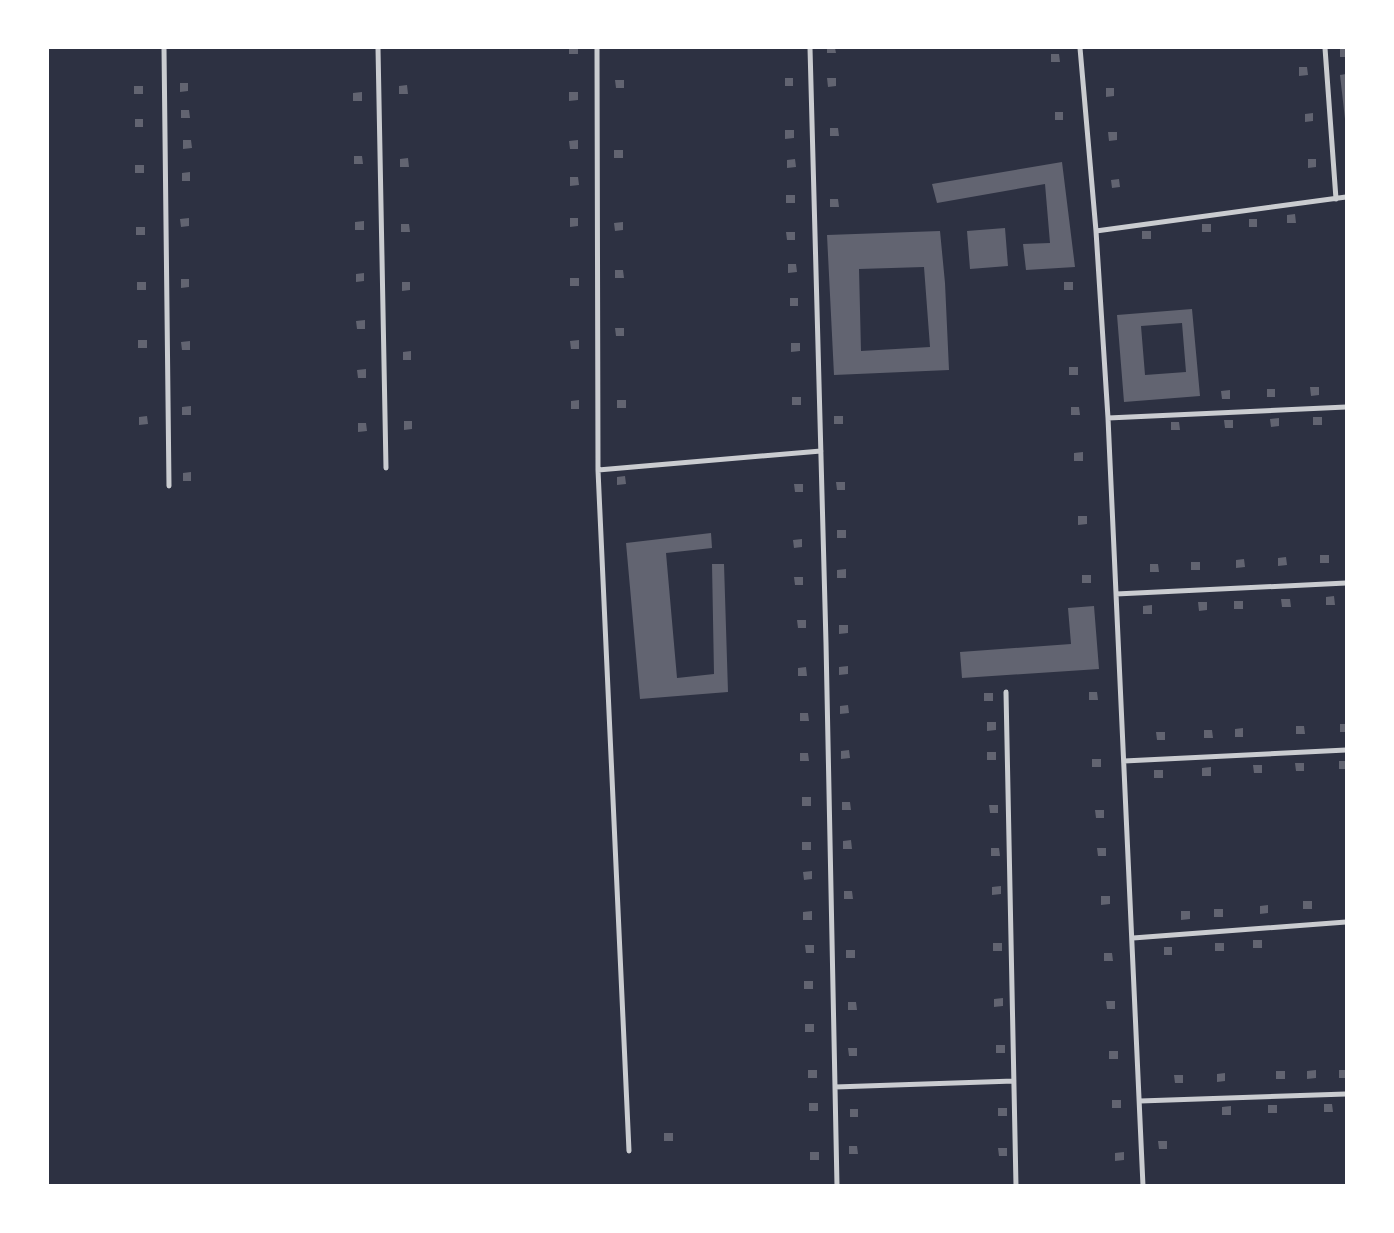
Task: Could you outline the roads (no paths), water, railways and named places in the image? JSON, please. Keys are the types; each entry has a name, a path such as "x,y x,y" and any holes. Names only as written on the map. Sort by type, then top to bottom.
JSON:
{"street":[{"path":"164,48 169,486"},
{"path":"378,48 386,468"},
{"path":"597,48 598,470 629,1151"},
{"path":"810,48 837,1186"},
{"path":"1080,48 1096,231 1108,418 1144,1186"},
{"path":"1325,48 1336,199"},
{"path":"1096,231 1346,197"},
{"path":"1108,418 1346,407"},
{"path":"598,470 821,451"},
{"path":"1116,594 1346,583"},
{"path":"1006,692 1016,1186"},
{"path":"1124,761 1346,750"},
{"path":"1133,938 1346,922"},
{"path":"835,1087 1014,1081"},
{"path":"1140,1101 1346,1094"}]}
